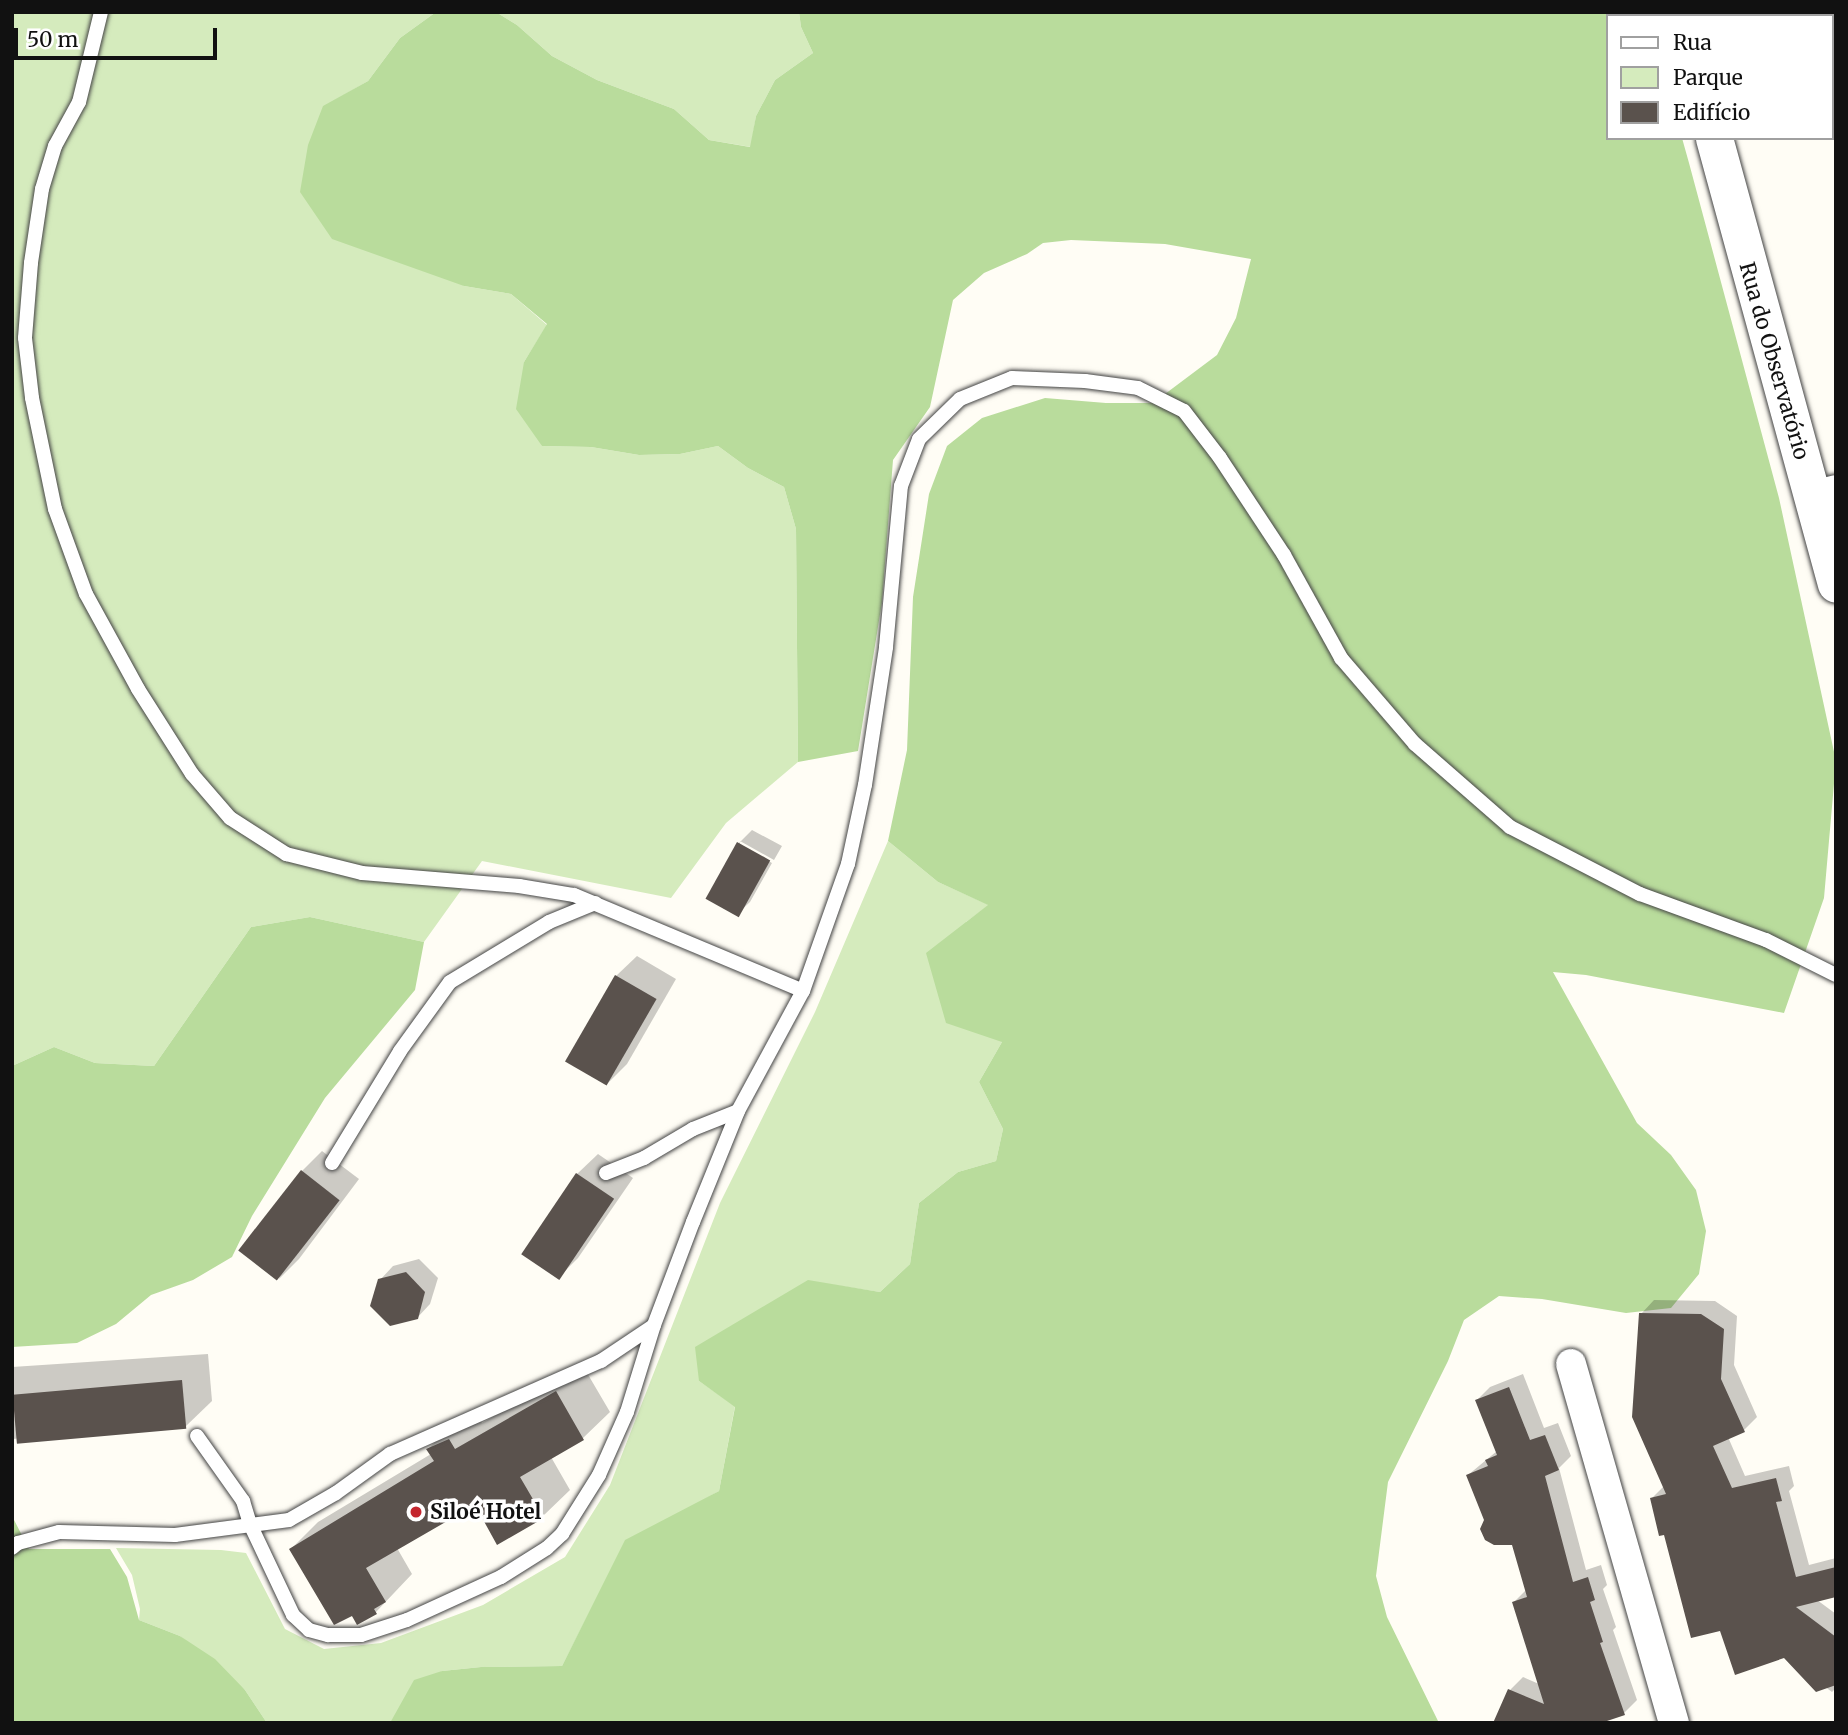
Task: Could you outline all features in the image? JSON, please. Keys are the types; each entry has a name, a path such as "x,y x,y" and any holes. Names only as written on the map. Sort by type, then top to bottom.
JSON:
{"street":[{"name":"Rua do Observatório","path":"1715,140 1824,493 1836,583"},
{"path":"1571,1364 1674,1723"}],"lane":[{"path":"101,12 79,102 55,146 42,189 31,262 25,338 32,398 55,509 86,594 118,654 192,774 230,818 286,854 362,873 519,886 574,895 803,991"},
{"path":"197,1436 243,1501 250,1524 293,1615 309,1630 328,1635 361,1635 407,1620 501,1577 547,1548 574,1517 599,1475 627,1412 654,1325 738,1111 803,991 848,864 865,785 886,648 901,486 919,439 944,411 960,399 983,387 1012,378 1085,381 1138,388 1184,411 1220,458 1284,555 1341,658 1415,744 1510,827 1640,894 1766,940 1834,973"},
{"path":"332,1163 400,1051 450,982 549,922 595,903"},
{"path":"606,1173 644,1158 694,1129 738,1111"},
{"path":"12,1548 18,1543 59,1532 175,1535 289,1520 336,1493 390,1454 601,1361 654,1325"}],"green space":[{"path":"12,12 436,12 400,38 368,81 323,107 464,286 511,294 547,325 524,362 542,446 591,447 639,455 680,454 718,446 748,468 784,487 796,529 798,762 726,823 671,898 482,861 424,942 310,917 251,927 154,1066 95,1063 54,1047 12,1066"},
{"path":"436,12 496,12 517,25 552,56 597,80 674,109 709,140 750,147 756,116 775,80 813,53 801,27 799,12 1649,12 1606,14 1606,140 1683,140 1779,498 1836,761 1824,898 1784,1013 1586,975 1553,972 1637,1123 1671,1155 1696,1190 1706,1231 1699,1274 1671,1308 1626,1313 1542,1299 1499,1296 1464,1320 1448,1361 1388,1482 1376,1576 1387,1617 1439,1723 390,1723 414,1680 442,1671 481,1667 562,1666 625,1540 719,1491 735,1407 699,1381 695,1347 808,1280 880,1292 910,1264 919,1203 958,1172 996,1161 1003,1129 979,1082 1002,1042 946,1023 926,953 988,905 938,882 888,841 907,750 913,597 929,494 947,446 982,418 1045,398 1106,403 1153,403 1217,355 1236,318 1251,259 1165,244 1071,240 1043,243 1027,254 984,273 953,300 930,407 893,460 882,602 858,751 798,762 796,529 784,487 748,468 718,446 680,454 639,455 591,447 542,446 516,409 524,362 547,324 511,294 464,286 332,239 300,192 308,145 323,106 368,81 400,38"},
{"path":"496,12 799,12 801,27 813,53 775,80 756,116 751,147 709,140 674,109 597,80 552,56 517,25"},
{"path":"888,841 938,882 989,905 966,922 1002,1042 979,1082 1003,1129 996,1161 958,1172 919,1203 910,1264 880,1292 808,1281 699,1381 735,1406 719,1491 686,1510 603,1586 562,1666 481,1667 442,1671 390,1723 267,1723 245,1690 180,1636 139,1620 140,1609 132,1575 116,1548 246,1553 285,1629 324,1649 381,1643 483,1605 565,1557 610,1485 720,1203 815,1012"},
{"path":"310,917 424,942 415,990 325,1098 252,1216 232,1257 193,1280 151,1295 116,1324 77,1343 12,1347 12,1066 54,1047 95,1063 154,1066 251,927"},
{"path":"12,1516 29,1549 110,1549 127,1577 139,1620 180,1636 215,1659 245,1690 267,1723 12,1723"}],"building":[{"path":"737,842 770,860 739,917 705,899"},
{"path":"615,975 657,999 607,1086 565,1062"},
{"path":"301,1170 340,1200 277,1281 238,1250"},
{"path":"576,1173 614,1199 559,1280 521,1254"},
{"path":"406,1272 425,1292 418,1319 390,1326 370,1306 378,1279"},
{"path":"1639,1313 1701,1314 1724,1329 1721,1379 1745,1432 1713,1446 1732,1488 1776,1478 1782,1501 1776,1502 1796,1577 1836,1567 1836,1597 1796,1607 1836,1637 1836,1685 1816,1692 1784,1658 1735,1675 1720,1631 1691,1638 1664,1535 1659,1536 1650,1498 1666,1494 1632,1417"},
{"path":"182,1380 186,1429 17,1444 13,1395"},
{"path":"1509,1387 1530,1440 1545,1435 1559,1470 1545,1476 1573,1582 1588,1577 1595,1600 1590,1602 1603,1642 1600,1643 1625,1715 1601,1723 1493,1723 1508,1689 1544,1704 1512,1602 1527,1597 1512,1545 1494,1545 1485,1540 1480,1529 1484,1520 1466,1475 1488,1466 1485,1460 1497,1455 1475,1400"},
{"name":"Siloé Hotel","path":"556,1391 584,1440 520,1477 544,1518 497,1545 475,1505 366,1568 386,1602 374,1609 377,1614 357,1625 352,1616 334,1625 289,1549 434,1461 426,1449 449,1439 455,1449"}],"place":[{"name":"Siloé Hotel","path":"416,1512"}]}
